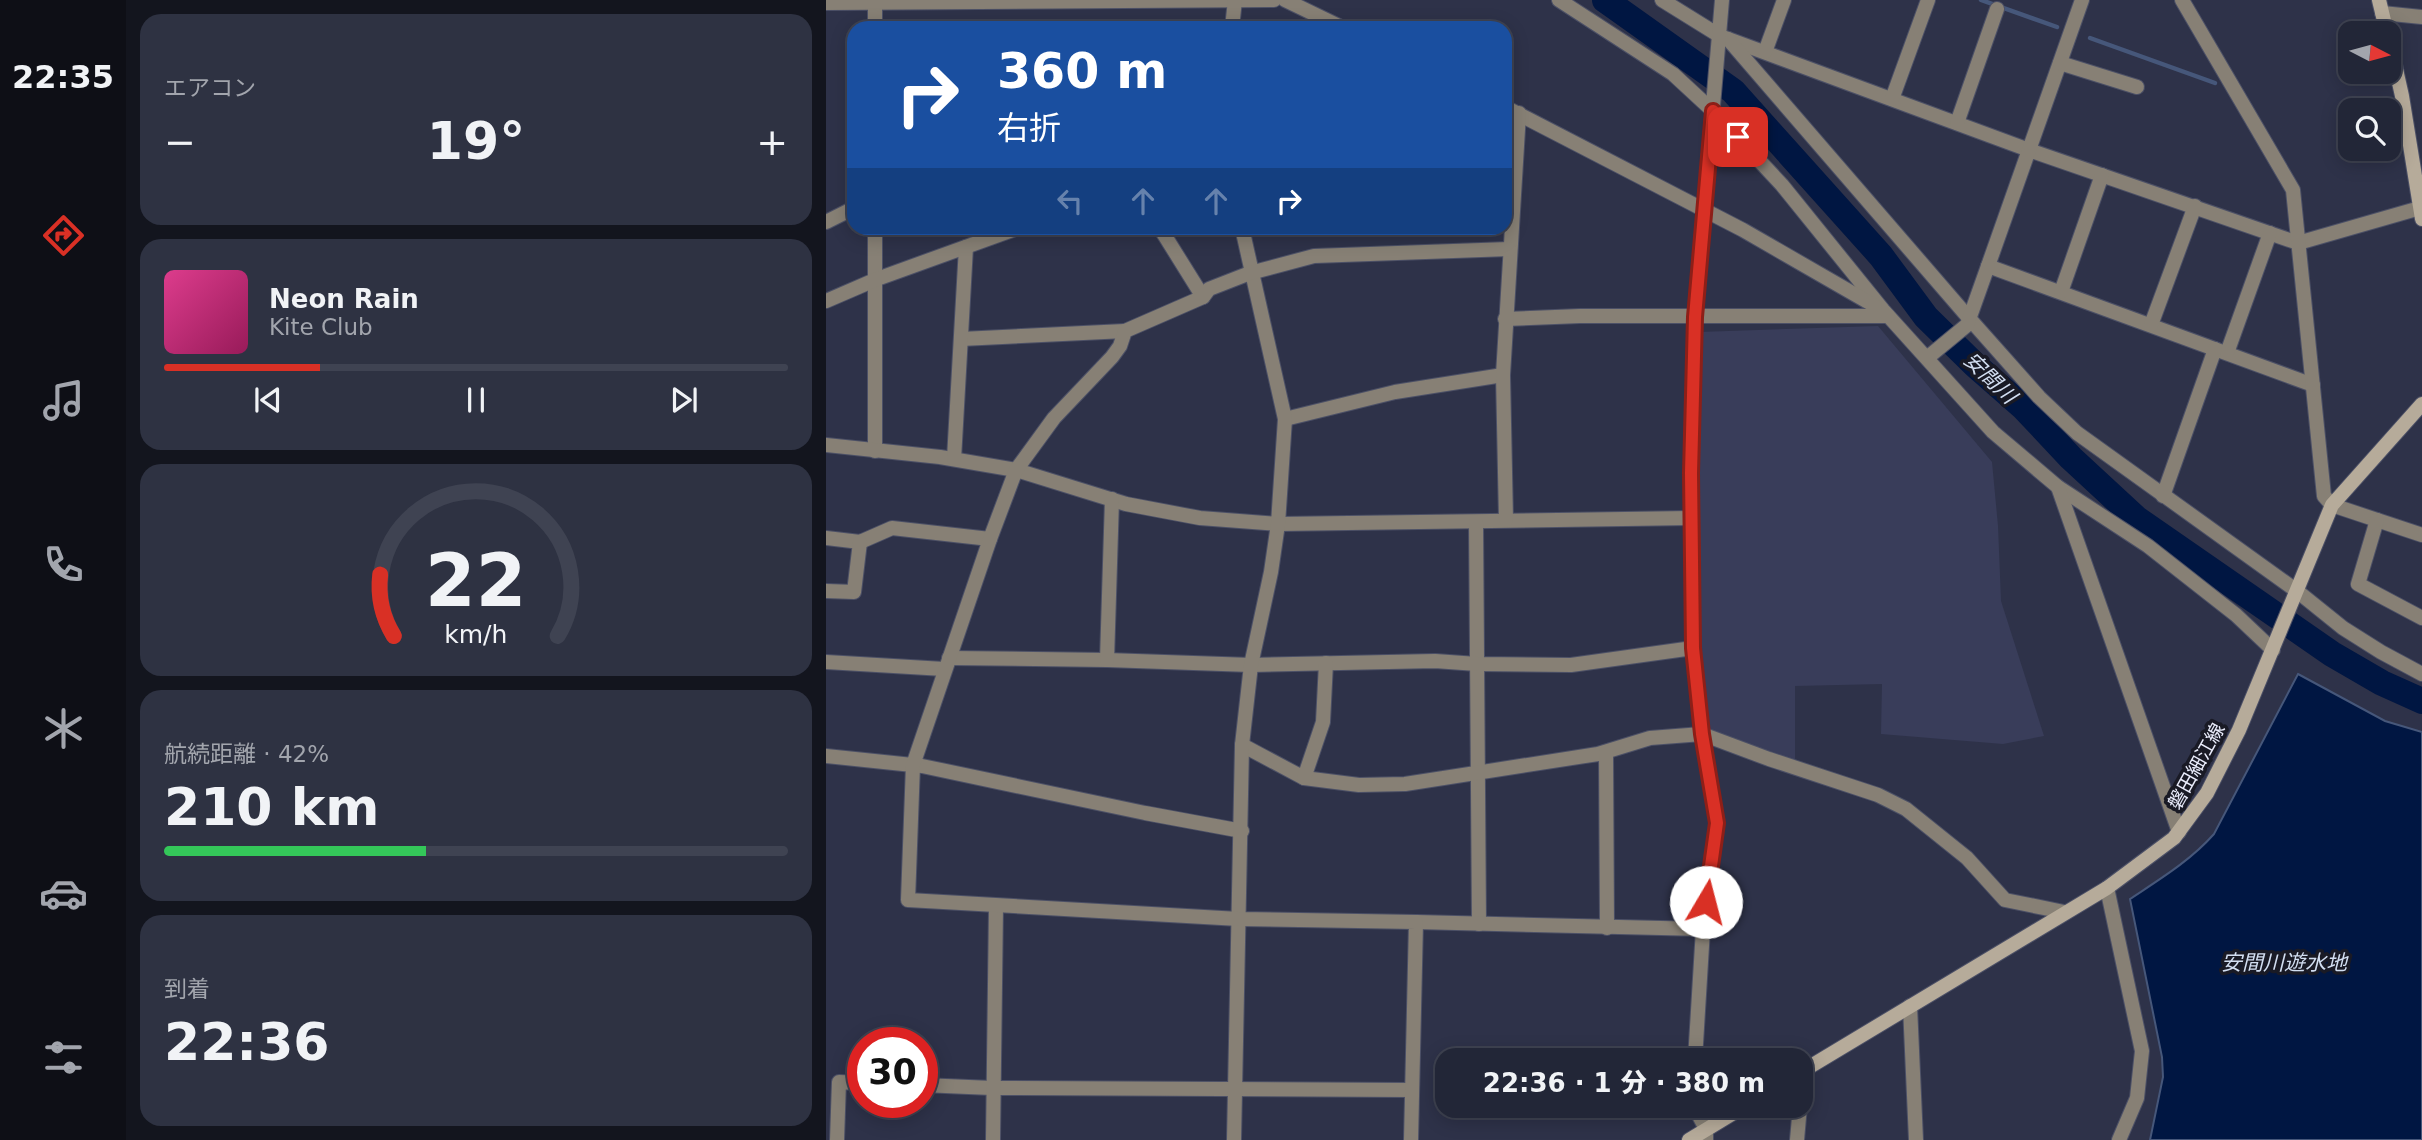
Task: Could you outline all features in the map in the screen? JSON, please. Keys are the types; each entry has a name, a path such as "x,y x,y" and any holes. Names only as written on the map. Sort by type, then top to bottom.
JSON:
{"main road":[{"path":"2399,84 2421,214"},
{"name":"磐田細江線","path":"1813,1065 2107,888 2160,850 2179,832 2207,793 2239,730 2332,505 2422,404"},
{"path":"1689,1140 1706,1135 1729,1118"}],"street":[{"path":"826,3 1274,0"},
{"path":"1285,0 1328,21"},
{"path":"1559,0 1673,74 1714,107 1782,185 1885,313 1930,355 1993,432 2058,487 2148,546 2236,615 2273,650"},
{"path":"1662,0 1722,40 1968,321 2039,397 2077,433 2343,628 2422,674"},
{"path":"1696,1048 1703,929 1717,823 1702,734 1693,648 1691,518 1695,317 1722,40 1722,0"},
{"path":"1765,52 1784,0"},
{"path":"1892,99 1928,0"},
{"path":"1930,355 1968,321 2082,0"},
{"path":"2182,0 2293,190 2324,496 2332,505 2422,535"},
{"path":"875,1 875,21"},
{"path":"1233,21 1235,1"},
{"path":"2380,7 2422,17"},
{"path":"1957,123 1997,9"},
{"path":"1722,40 1765,52 2029,150 2298,243 2421,214"},
{"path":"2060,62 2137,88"},
{"path":"1512,110 1704,209 1885,313"},
{"path":"2061,292 2102,174"},
{"path":"2151,325 2195,206"},
{"path":"826,222 847,212"},
{"path":"2163,496 2270,233"},
{"path":"875,235 875,451"},
{"path":"826,301 877,279 999,235"},
{"path":"1164,235 1203,297"},
{"path":"1234,1140 1242,745 1251,665 1271,572 1278,524 1285,419 1243,235"},
{"path":"1506,520 1503,375 1509,235"},
{"path":"954,459 966,247"},
{"path":"961,339 1125,331 1203,297 1209,289 1250,273 1314,256 1509,249"},
{"path":"1988,266 2313,384"},
{"path":"1505,319 1885,313"},
{"path":"1125,331 1120,346 1112,357 1054,418 1016,470 913,765 908,900 1239,919 1703,929"},
{"path":"1285,419 1395,392 1503,375"},
{"path":"826,445 954,459 1016,470 1112,499 1200,518 1278,524 1691,518"},
{"path":"2058,487 2179,832"},
{"path":"1107,660 1112,499"},
{"path":"2377,520 2358,584 2422,618"},
{"path":"1476,522 1479,924"},
{"path":"826,538 860,542 892,528 990,539"},
{"path":"826,591 853,592 860,542"},
{"path":"826,662 1107,660 1251,665 1436,661 1571,665 1693,648"},
{"path":"1304,778 1322,722 1326,663"},
{"path":"1242,745 1304,778 1359,785 1405,784 1478,775 1606,752 1650,738 1702,734 1769,760 1878,795 1906,809 1966,858 2005,900 2064,912"},
{"path":"1606,752 1607,928"},
{"path":"826,756 913,765 1242,831"},
{"path":"2107,888 2142,1051 2137,1098 2119,1140"},
{"path":"993,1140 996,906"},
{"path":"1411,1140 1416,922"},
{"path":"1910,1006 1916,1140"},
{"path":"832,1082 837,1140"},
{"path":"938,1086 1412,1090"},
{"path":"1699,1118 1706,1135"},
{"path":"1797,1140 1799,1118"}],"shaded area":[{"path":"1878,326 1992,462 2001,601 2044,736 2003,744 1881,734 1882,684 1795,686 1795,763 1701,729 1699,332"}],"water":[{"name":"安間川遊水地","path":"2298,674 2385,721 2422,732 2422,1140 2150,1140 2163,1077 2162,1057 2130,899 2185,861 2214,834"}],"waterway":[{"name":"安間川","path":"1605,0 1733,91 1881,256 1926,317 2137,519 2332,654 2382,683 2422,701"},
{"path":"1981,0 2057,27"},
{"path":"2090,38 2215,83"}],"route":[{"path":"1706,902 1717,823 1702,734 1693,648 1691,473 1695,317 1713,111 1738,137"}]}
